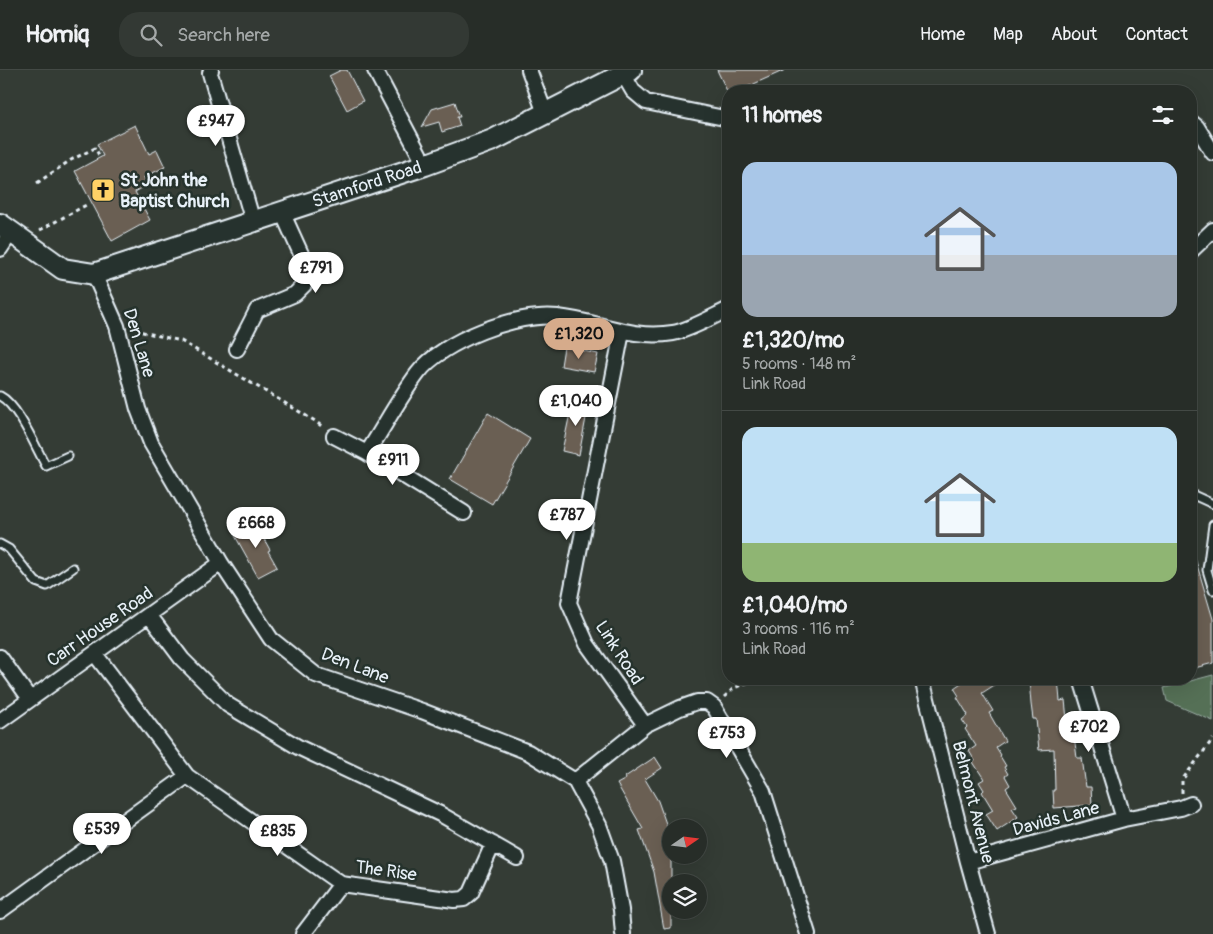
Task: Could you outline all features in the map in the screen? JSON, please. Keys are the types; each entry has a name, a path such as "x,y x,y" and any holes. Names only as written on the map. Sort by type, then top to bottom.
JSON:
{"street":[{"path":"211,70 210,73 253,222"},
{"path":"375,70 425,165"},
{"path":"529,70 545,112"},
{"path":"627,72 633,91 646,102 722,118"},
{"name":"Stamford Road","path":"94,274 425,165 493,140 627,72"},
{"path":"1197,127 1213,153"},
{"path":"237,349 257,310 295,294 308,278 307,267 282,212"},
{"path":"1197,245 1213,230"},
{"path":"0,249 13,233 63,269 94,274"},
{"name":"Den Lane","path":"94,274 118,326 138,409 151,443 221,563 272,639 316,675 422,710 528,752 575,781 599,825 612,861 621,910 623,934"},
{"path":"367,453 418,372 439,353 487,329 534,317 557,317 622,332 673,334 722,312"},
{"name":"Link Road","path":"622,332 569,603 587,644 645,725"},
{"path":"334,436 367,453 464,513"},
{"name":"Carr House Road","path":"0,721 221,563"},
{"path":"149,615 182,659 228,705 298,747 440,814 517,858"},
{"name":"The Rise","path":"95,654 187,776 341,884 454,900 464,899 471,893 493,844"},
{"path":"0,657 30,699"},
{"name":"Belmont Avenue","path":"924,685 988,934"},
{"name":"Davids Lane","path":"1083,685 1124,819"},
{"path":"575,781 645,725 696,702 707,702 714,707 763,791 808,934"},
{"path":"0,911 187,776"},
{"name":"Davids Lane","path":"968,862 1124,819 1186,806"},
{"path":"303,934 341,884"}],"lane":[{"path":"0,396 15,409 46,466 68,456"},
{"path":"1197,497 1213,504"},
{"path":"1213,524 1207,570 1213,590"},
{"path":"0,544 9,549 36,582 47,586 73,568"}],"path":[{"path":"37,182 95,148 100,158"},
{"path":"13,233 40,230 88,204"},
{"path":"118,326 181,340 315,421 334,436"},
{"path":"714,707 734,688 741,685"},
{"path":"1186,806 1182,780 1213,739"}],"green space":[{"path":"1213,675 1213,721 1167,701 1164,688 1175,685 1197,685 1197,679"}],"building":[{"path":"341,70 347,70 363,101 347,110 329,76"},
{"path":"717,70 785,70 751,85 724,85"},
{"path":"455,102 460,117 457,117 460,126 442,132 439,122 422,127 432,109"},
{"path":"135,125 149,154 157,150 165,167 144,177 147,185 135,192 150,220 112,241 75,171 103,156 97,144"},
{"path":"564,347 598,354 594,372 561,366"},
{"path":"573,399 589,402 579,455 562,451"},
{"path":"488,413 530,439 492,504 450,479"},
{"path":"255,522 277,567 258,577 234,534"},
{"path":"1197,565 1213,619 1213,663 1197,667"},
{"path":"958,685 995,685 982,693 993,711 989,713 1005,741 996,747 1006,766 1004,767 1008,774 1005,776 1010,785 1006,788 1017,806 1012,808 1018,817 997,831 986,814 993,810 982,792 984,790 979,782 984,779 973,762 975,761 969,751 976,746 965,729 967,727 962,720 968,715 954,688"},
{"path":"1029,685 1059,685 1060,701 1065,700 1068,729 1073,728 1077,758 1082,758 1086,787 1091,787 1092,805 1054,808 1054,749 1039,750 1036,719 1033,719"},
{"path":"655,757 662,768 645,779 658,801 664,819 662,819 662,864 671,864 671,874 662,874 662,918 654,872 639,830 643,829 617,784 626,779 625,777"},
{"path":"662,919 671,919 671,928 664,929"}],"place":[{"name":"St John the Baptist Church","path":"103,190"}]}
